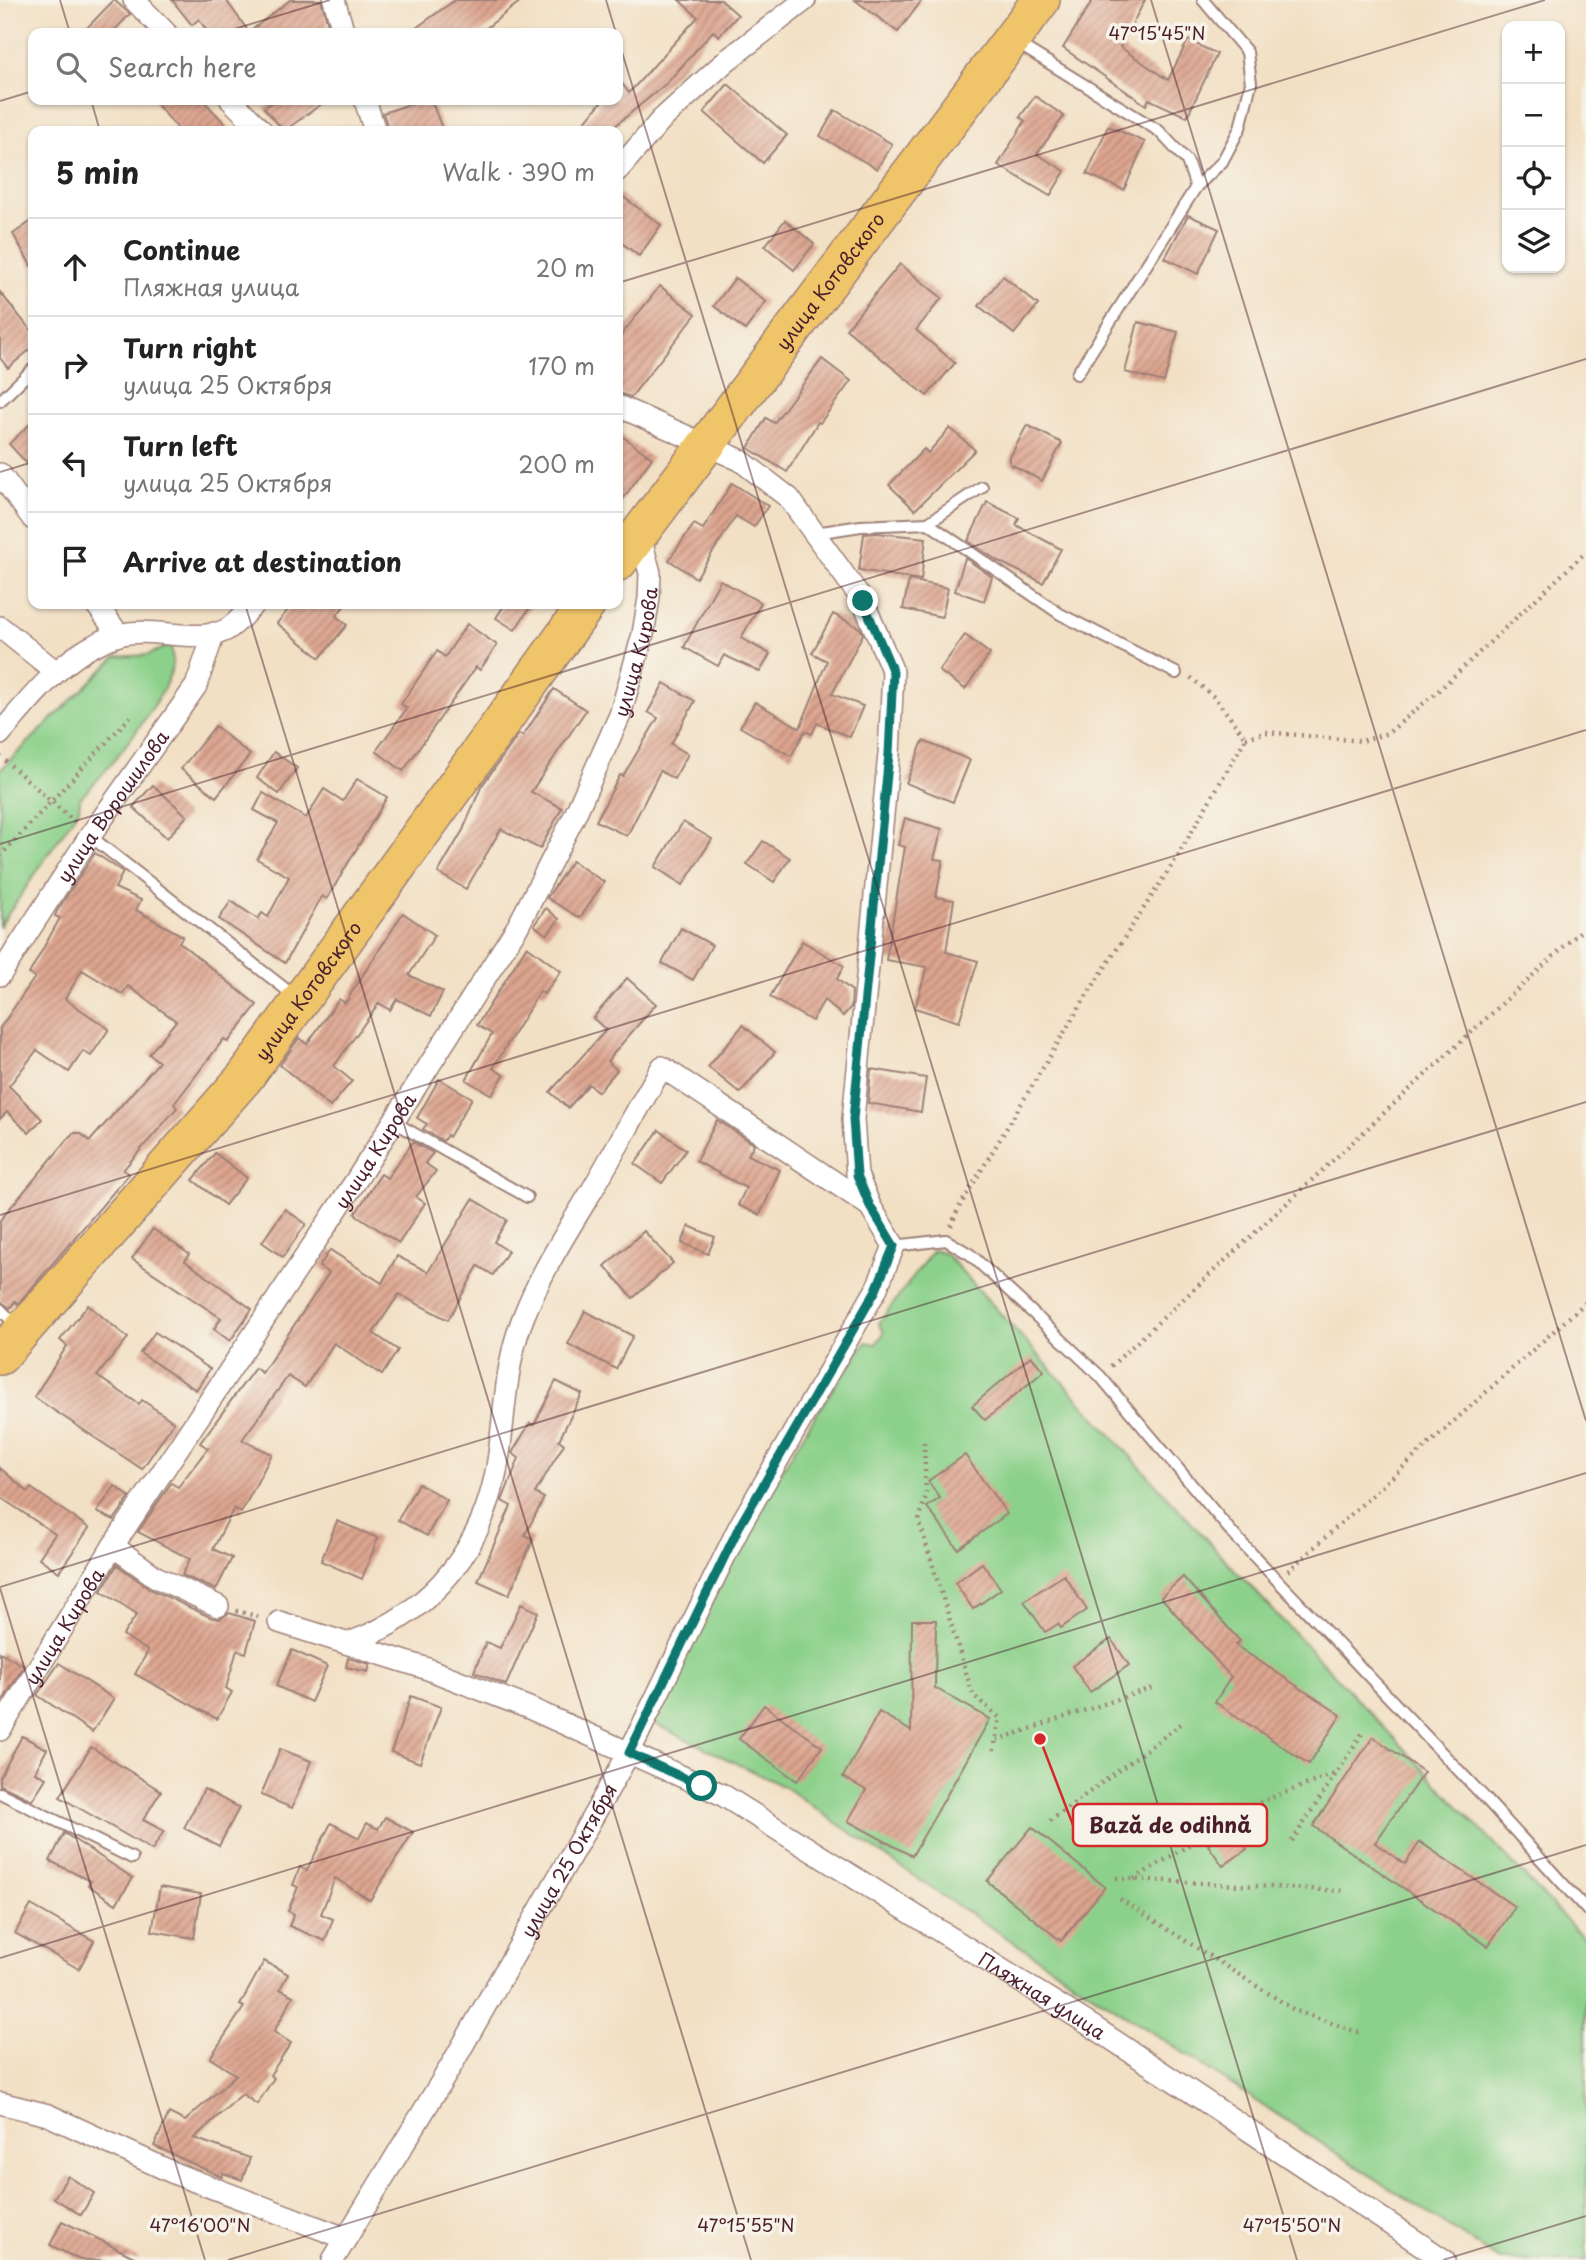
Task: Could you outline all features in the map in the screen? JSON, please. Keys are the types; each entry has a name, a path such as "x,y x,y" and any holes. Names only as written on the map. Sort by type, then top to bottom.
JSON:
{"highway":[{"name":"улица Котовского","path":"623,555 1041,0"},
{"name":"улица Котовского","path":"8,1332 245,1077 583,609"}],"street":[{"path":"134,0 161,28"},
{"path":"334,0 342,28"},
{"path":"623,164 661,120 726,61 805,0"},
{"path":"236,105 257,126"},
{"path":"367,105 373,126"},
{"path":"623,408 740,460 789,498 863,601 893,672 889,754 853,1119 857,1175 870,1206 894,1246"},
{"path":"0,474 28,512"},
{"name":"улица Кирова","path":"0,1730 113,1546 518,926 574,817 620,715 643,634 649,598 650,573 639,533"},
{"path":"100,609 119,635"},
{"path":"0,734 55,671 83,652 119,635 150,631 214,633 227,629 249,609"},
{"path":"0,627 55,671"},
{"name":"улица Ворошилова","path":"0,975 90,835 195,686 214,633"},
{"path":"349,1643 383,1630 414,1607 449,1577 472,1542 487,1512 498,1458 510,1364 522,1320 550,1260 662,1067 870,1206"},
{"name":"улица 25 Октября","path":"333,2260 451,2066 629,1753 739,1527 876,1290 894,1246"},
{"path":"113,1546 156,1577 218,1606"},
{"name":"Пляжная улица","path":"279,1622 349,1643 529,1707 721,1794 1096,2028 1444,2260"},
{"path":"0,2103 48,2115 176,2174 345,2238"}],"lane":[{"path":"1077,374 1196,187 1222,162 1240,128 1251,83 1248,52 1203,0"},
{"path":"1012,41 1159,131 1188,161 1196,187"},
{"path":"0,401 28,374"},
{"path":"815,533 861,526 928,523 982,487"},
{"path":"928,523 1060,614 1176,673"},
{"path":"90,835 299,1000"},
{"path":"391,1122 527,1197"},
{"path":"894,1246 946,1240 971,1255 1100,1376 1234,1535 1486,1799 1586,1909"},
{"path":"0,1793 132,1858"}],"path":[{"path":"946,1240 958,1209 1083,1001 1174,862 1246,738 1266,732 1362,741 1388,733 1436,693 1586,552"},
{"path":"1176,673 1193,678 1214,697 1246,738"},
{"path":"0,856 131,716"},
{"path":"0,756 90,835"},
{"path":"1100,1376 1586,926"},
{"path":"1278,1581 1586,1302"},
{"path":"924,1442 926,1495 919,1521 973,1695 1000,1718 993,1754"},
{"path":"218,1606 279,1622"},
{"path":"996,1741 1154,1687"},
{"path":"1050,1821 1181,1724"},
{"path":"1292,1841 1363,1732"},
{"path":"1134,1879 1255,1804 1337,1773"},
{"path":"1116,1878 1342,1891"},
{"path":"1120,1899 1296,2011 1363,2034"}],"green space":[{"path":"171,645 172,667 158,698 118,755 80,798 79,809 0,926 0,770 116,657 148,655"},
{"path":"933,1250 946,1254 1217,1551 1586,1941 1586,2260 1500,2260 937,1892 783,1786 653,1723 750,1527 804,1433 866,1342 876,1344 884,1333 879,1323"}],"building":[{"path":"114,0 130,14 117,28 87,28"},
{"path":"172,0 226,0 246,28 205,28 199,19 192,25"},
{"path":"290,0 321,0 329,28 254,28"},
{"path":"455,0 522,0 486,28 416,28"},
{"path":"679,0 721,0 738,15 719,36 713,31 668,82 615,126 581,126 599,105 623,105 623,85 629,93 698,17"},
{"path":"855,0 922,0 898,32"},
{"path":"1093,0 1145,0 1120,47 1168,80 1188,40 1217,54 1187,117 1149,99 1146,105 1063,48"},
{"path":"728,84 787,135 763,163 704,112"},
{"path":"1035,96 1064,116 1037,154 1065,171 1050,196 998,165 1025,121 1020,117"},
{"path":"157,105 208,105 227,126 176,126"},
{"path":"268,105 320,105 291,126 280,126 264,108"},
{"path":"408,105 433,105 441,126 387,126 383,113"},
{"path":"835,110 892,144 877,169 820,136"},
{"path":"1108,126 1145,142 1124,190 1087,174"},
{"path":"623,197 661,225 639,256 623,244"},
{"path":"1188,215 1219,229 1198,274 1165,258"},
{"path":"785,220 814,244 794,270 765,246"},
{"path":"28,224 28,260 13,234"},
{"path":"900,264 942,298 916,330 955,363 927,396 846,329"},
{"path":"1003,276 1038,305 1014,334 979,306"},
{"path":"735,278 766,302 745,330 714,306"},
{"path":"660,286 696,314 631,397 623,395 623,333"},
{"path":"0,292 28,327 28,351 8,368 0,358"},
{"path":"1138,322 1178,332 1164,382 1125,372"},
{"path":"822,359 851,381 820,423 818,422 787,472 748,448 766,418 774,423"},
{"path":"1027,425 1062,443 1042,481 1010,464 1010,457"},
{"path":"28,426 28,465 9,444"},
{"path":"950,428 975,450 915,510 889,485 924,449 928,453"},
{"path":"623,437 652,458 623,499"},
{"path":"732,483 768,506 754,527 736,516 696,578 669,560 694,524 703,529"},
{"path":"987,502 1019,518 1016,525 1061,549 1043,583 998,561 968,541"},
{"path":"864,534 926,538 921,580 859,570"},
{"path":"965,558 992,577 984,601 955,591"},
{"path":"720,580 761,603 741,638 770,654 760,672 724,655 718,666 684,647"},
{"path":"909,580 948,588 942,617 903,609"},
{"path":"289,609 342,609 336,616 347,625 320,658 277,623"},
{"path":"502,609 529,609 515,630 496,618"},
{"path":"833,614 860,628 863,634 832,694 863,706 850,737 817,723 812,734 805,731 791,756 740,727 755,702 800,728 827,661 812,653"},
{"path":"467,624 497,645 480,670 476,667 403,771 376,751 407,708 401,704 437,651 445,657"},
{"path":"965,635 990,654 965,689 939,671"},
{"path":"664,683 695,701 671,744 688,754 674,779 660,771 627,836 596,821 620,775 623,776 658,718 648,712"},
{"path":"554,689 586,710 531,792 562,808 540,849 501,829 466,889 438,873 463,830 481,787 519,734 523,736"},
{"path":"215,726 250,755 216,797 181,769"},
{"path":"923,741 970,760 953,802 906,783"},
{"path":"274,752 297,768 279,794 257,778"},
{"path":"357,779 387,797 327,899 322,896 285,963 219,919 231,901 258,919 262,913 268,917 289,877 257,859 278,823 254,810 263,793 306,818 324,789 343,801"},
{"path":"153,785 187,816 167,838 133,807"},
{"path":"905,818 942,829 934,859 943,860 936,897 954,900 946,952 978,961 959,1022 915,1008 927,967 886,960 905,847 898,845"},
{"path":"683,822 712,839 683,885 655,867"},
{"path":"763,841 790,858 774,882 747,864"},
{"path":"95,853 123,872 115,888 141,900 136,910 183,936 179,942 257,1005 228,1042 224,1039 174,1104 177,1108 123,1170 129,1174 18,1304 15,1301 10,1308 0,1301 0,1220 73,1133 80,1133 90,1141 159,1062 149,1054 176,1021 128,986 122,994 82,970 65,999 109,1029 91,1056 83,1051 69,1072 37,1050 9,1086 42,1119 29,1133 7,1112 0,1119 0,1028 35,977 29,974 60,918 55,916 57,911"},
{"path":"572,861 604,882 580,918 547,898"},
{"path":"546,908 559,919 547,935 534,925"},
{"path":"403,913 435,935 409,975 443,992 431,1016 397,999 390,1010 379,1003 334,1066 352,1081 330,1107 280,1065 299,1038 307,1044 339,999 345,1003"},
{"path":"681,928 712,945 693,980 662,963"},
{"path":"802,941 844,966 837,979 852,991 851,1007 843,1016 824,1000 812,1021 770,997"},
{"path":"527,946 561,971 544,994 540,991 493,1068 504,1075 492,1095 466,1080 492,1034 477,1025"},
{"path":"627,978 656,1004 607,1061 617,1070 598,1092 589,1084 568,1108 550,1092 606,1030 593,1018"},
{"path":"743,1025 775,1052 740,1093 708,1067"},
{"path":"871,1069 926,1078 921,1112 868,1103"},
{"path":"439,1079 472,1098 449,1137 447,1135 443,1141 423,1129 427,1124 417,1118"},
{"path":"717,1120 754,1144 748,1155 780,1170 760,1215 738,1205 746,1188 696,1161"},
{"path":"659,1130 686,1150 662,1183 635,1164"},
{"path":"413,1142 433,1153 425,1163 436,1171 416,1197 425,1203 399,1243 355,1214 381,1174 387,1178"},
{"path":"215,1153 247,1178 225,1205 193,1180"},
{"path":"473,1199 507,1220 494,1242 508,1251 493,1275 478,1266 448,1320 399,1294 373,1333 398,1350 382,1375 334,1343 305,1387 288,1376 242,1440 272,1454 241,1513 234,1508 213,1549 232,1558 216,1590 182,1575 190,1559 138,1532 171,1483 178,1487 208,1448 200,1443 255,1368 262,1373 329,1273 319,1267 330,1250 382,1283 397,1256 428,1272"},
{"path":"285,1209 306,1224 283,1257 262,1242"},
{"path":"689,1226 715,1237 708,1254 682,1243"},
{"path":"153,1229 189,1254 185,1261 252,1309 230,1341 214,1329 221,1318 132,1259"},
{"path":"644,1231 673,1263 633,1298 605,1266"},
{"path":"88,1305 128,1338 97,1376 139,1404 142,1400 174,1422 142,1469 34,1397 67,1346 60,1340"},
{"path":"585,1311 633,1336 616,1369 568,1344"},
{"path":"155,1332 210,1369 196,1390 140,1353"},
{"path":"1031,1356 1044,1371 985,1420 972,1406"},
{"path":"556,1381 582,1394 559,1440 564,1444 535,1493 544,1498 525,1535 533,1539 509,1595 478,1581 511,1506 502,1501 519,1458 512,1453 530,1423 534,1425"},
{"path":"965,1455 1007,1514 958,1549 927,1507 940,1498 928,1481"},
{"path":"0,1468 28,1492 31,1488 89,1528 59,1572 39,1558 55,1534 0,1497"},
{"path":"418,1483 447,1500 427,1536 398,1520"},
{"path":"115,1486 130,1497 114,1520 97,1512"},
{"path":"337,1521 378,1538 362,1579 321,1561"},
{"path":"982,1563 1001,1589 973,1609 955,1583"},
{"path":"117,1565 150,1589 212,1618 220,1619 229,1613 255,1621 246,1653 237,1650 226,1688 232,1692 217,1719 135,1674 148,1651 123,1635 137,1614 101,1591"},
{"path":"1064,1575 1087,1610 1061,1628 1058,1624 1045,1632 1024,1601"},
{"path":"1183,1577 1240,1641 1235,1645 1341,1715 1309,1764 1215,1702 1231,1677 1161,1597"},
{"path":"521,1604 538,1612 506,1685 474,1672 486,1642 500,1648"},
{"path":"912,1620 936,1620 935,1688 990,1719 912,1856 848,1821 866,1790 843,1777 879,1712 911,1731"},
{"path":"1111,1639 1129,1665 1090,1692 1072,1666"},
{"path":"292,1650 327,1666 311,1702 276,1686"},
{"path":"0,1652 24,1666 0,1705"},
{"path":"348,1658 370,1664 368,1672 346,1667"},
{"path":"59,1663 114,1699 92,1732 37,1695"},
{"path":"411,1696 441,1707 420,1763 391,1752"},
{"path":"764,1705 822,1747 797,1781 739,1739"},
{"path":"22,1736 47,1749 35,1772 46,1778 32,1800 0,1785 0,1777"},
{"path":"1373,1737 1424,1772 1375,1843 1405,1864 1420,1842 1515,1907 1488,1946 1313,1826"},
{"path":"91,1747 161,1791 143,1820 164,1831 152,1850 60,1797"},
{"path":"280,1749 311,1761 292,1808 261,1795"},
{"path":"204,1789 239,1808 219,1846 184,1828"},
{"path":"385,1817 413,1832 370,1900 335,1878 321,1914 333,1919 325,1941 289,1926 294,1914 288,1911 298,1887 293,1885 300,1867 307,1870 331,1823 359,1838 367,1823 378,1829"},
{"path":"1032,1827 1105,1887 1061,1941 987,1881"},
{"path":"1231,1828 1247,1849 1223,1866 1208,1845"},
{"path":"64,1833 133,1878 116,1904 88,1885 91,1881 50,1861"},
{"path":"160,1887 201,1894 194,1938 152,1931"},
{"path":"31,1905 94,1941 79,1969 15,1933"},
{"path":"264,1961 288,1974 280,1989 293,1996 274,2032 291,2043 270,2075 274,2078 257,2104 242,2094 194,2138 250,2158 242,2180 223,2173 222,2177 154,2146 169,2113 185,2121 236,2075 210,2058 244,2007 240,2005"},
{"path":"68,2176 94,2193 81,2215 54,2198"},
{"path":"62,2221 140,2260 80,2260 50,2245"}],"place":[{"name":"Bază de odihnă","path":"1040,1739"}],"route":[{"path":"702,1786 629,1753 739,1527 876,1290 894,1246 870,1206 857,1175 853,1119 889,754 893,672 863,601"}]}
